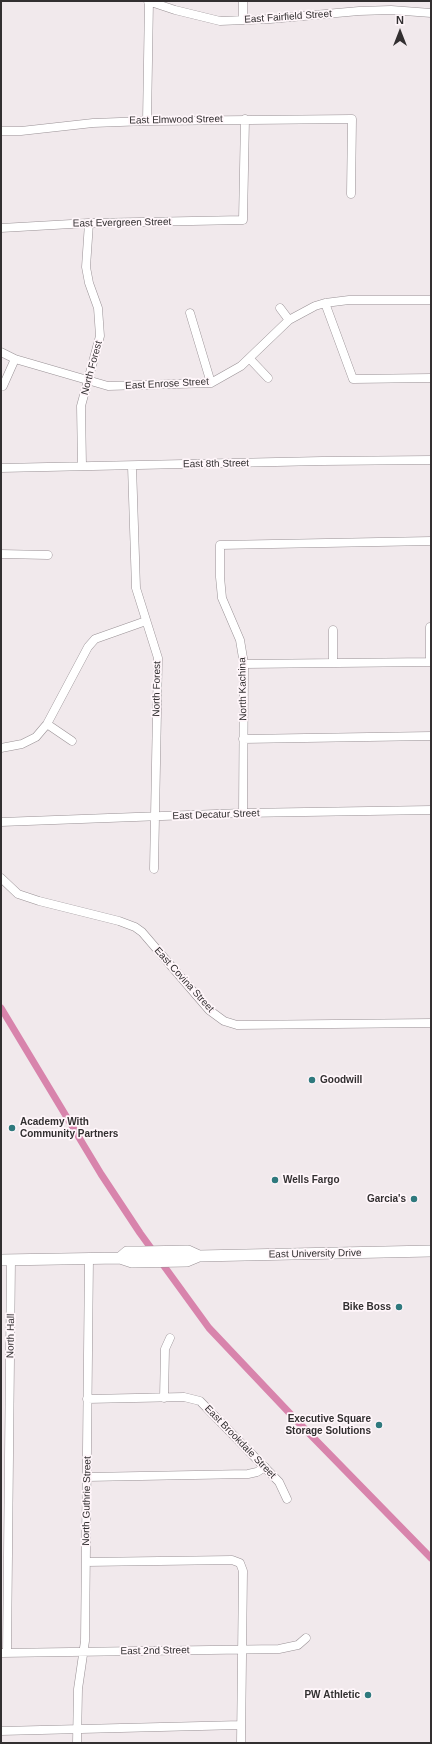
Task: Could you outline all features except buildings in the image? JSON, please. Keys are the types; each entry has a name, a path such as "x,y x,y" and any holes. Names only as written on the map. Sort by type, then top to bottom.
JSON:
{"main road":[{"name":"East University Drive","path":"120,1258 127,1252 165,1251 188,1251 199,1256"},
{"name":"East University Drive","path":"6,1260 120,1258 132,1262 149,1262 187,1261 199,1256 431,1251"}],"street":[{"path":"147,121 148,1"},
{"name":"East Fairfield Street","path":"148,1 203,18 220,21 359,11 391,10 431,13"},
{"path":"243,1 243,20"},
{"name":"East Evergreen Street","path":"1,228 89,223 243,220 245,119"},
{"name":"East Elmwood Street","path":"1,131 21,131 93,123 147,121 352,119 351,194"},
{"name":"North Forest","path":"82,466 81,406 100,336 98,308 89,283 86,267 89,223"},
{"name":"East Enrose Street","path":"1,352 15,359 108,386 211,383 241,366 289,320 308,309 325,303 349,300 431,300"},
{"path":"325,303 353,379 431,378"},
{"path":"280,308 289,320"},
{"path":"190,313 211,383"},
{"path":"3,386 15,359"},
{"path":"250,359 268,378"},
{"name":"East 8th Street","path":"1,468 431,460"},
{"name":"North Forest","path":"132,466 136,588 158,658 154,869"},
{"name":"North Kachina","path":"243,814 244,664 240,640 222,598 220,577 220,545 431,541"},
{"path":"1,554 48,555"},
{"path":"1,748 22,744 36,737 47,724 88,647 95,639 146,621"},
{"path":"244,664 431,662 430,627"},
{"path":"333,630 333,663"},
{"path":"47,724 72,741"},
{"path":"243,739 431,736"},
{"name":"East Decatur Street","path":"1,822 243,814 431,810"},
{"name":"East Covina Street","path":"1,878 5,884 18,894 39,901 119,921 135,927 142,932 210,1010 224,1021 237,1025 431,1023"},
{"name":"North Guthrie Street","path":"77,1743 78,1689 84,1652 89,1258"},
{"name":"North Hall","path":"4,1653 6,1260"},
{"path":"164,1398 164,1349 170,1338"},
{"name":"East Brookdale Street","path":"87,1399 189,1398 200,1402 265,1467 282,1486 287,1499"},
{"path":"87,1477 248,1474 257,1472 265,1467"},
{"path":"86,1562 232,1560 240,1563 243,1571 241,1743"},
{"name":"East 2nd Street","path":"4,1653 285,1648 298,1645 306,1638"},
{"path":"1,1731 241,1725"}],"waterway":[{"path":"1,1008 101,1174 140,1233 209,1328 298,1422 431,1558"}],"place":[{"name":"Goodwill","path":"312,1080"},
{"name":"Academy With Community Partners","path":"12,1128"},
{"name":"Wells Fargo","path":"275,1180"},
{"name":"Garcia's","path":"414,1199"},
{"name":"Bike Boss","path":"399,1307"},
{"name":"Executive Square Storage Solutions","path":"379,1425"},
{"name":"PW Athletic","path":"368,1695"}]}
